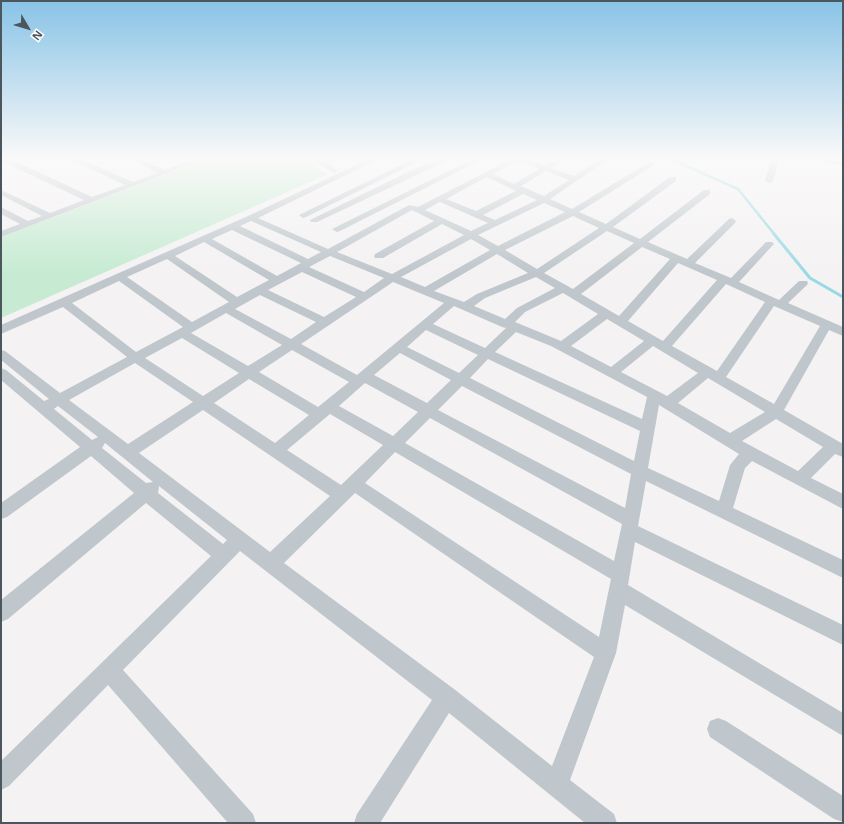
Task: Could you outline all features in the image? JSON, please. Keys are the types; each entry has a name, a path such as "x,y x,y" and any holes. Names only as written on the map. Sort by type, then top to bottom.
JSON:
{"street":[{"path":"8,195 49,216"},
{"path":"82,195 92,200"},
{"path":"1,234 104,195"},
{"path":"1,330 299,195"},
{"path":"327,195 294,211 356,237"},
{"path":"303,215 344,195"},
{"path":"314,220 366,195"},
{"path":"337,229 405,195"},
{"path":"418,210 447,195"},
{"path":"476,215 508,195"},
{"path":"533,195 835,329"},
{"path":"127,453 392,278 550,195"},
{"path":"426,291 498,250 573,212 599,195"},
{"path":"465,307 481,296 537,273 607,227 650,195"},
{"path":"271,564 487,354 521,310 569,291 641,242 702,195"},
{"path":"440,199 495,224"},
{"path":"279,205 289,209"},
{"path":"43,408 412,207 472,235 839,448 800,480"},
{"path":"1,210 27,224"},
{"path":"251,218 328,252 562,347 661,399 750,453 843,502"},
{"path":"379,256 441,221"},
{"path":"688,264 732,221"},
{"path":"232,226 364,296"},
{"path":"205,239 277,280"},
{"path":"665,347 727,282 769,244"},
{"path":"168,255 237,302"},
{"path":"621,321 676,259"},
{"path":"120,277 186,330 248,373 394,444 619,582 843,725"},
{"path":"556,785 606,653 648,428 661,399 713,375 776,303 804,283"},
{"path":"259,290 325,322"},
{"path":"64,302 135,357 276,450 348,489 606,653"},
{"path":"276,450 452,302"},
{"path":"225,308 291,344 428,411 630,525 843,635"},
{"path":"562,347 607,313"},
{"path":"730,441 776,412 843,319"},
{"path":"425,325 648,428"},
{"path":"612,373 653,340"},
{"path":"398,347 640,471 843,569"},
{"path":"1,354 239,540 446,696 605,823"},
{"path":"1,373 146,493 224,555"},
{"path":"1,512 106,437"},
{"path":"724,512 738,465 750,453"},
{"path":"1,612 161,480"},
{"path":"1,778 239,540"},
{"path":"109,670 244,823"},
{"path":"366,823 446,696"},
{"path":"718,729 843,810"}],"green space":[{"path":"111,195 279,195 1,318 1,237"}],"waterway":[{"path":"743,195 775,235"},
{"path":"774,234 810,278 843,297"}]}
